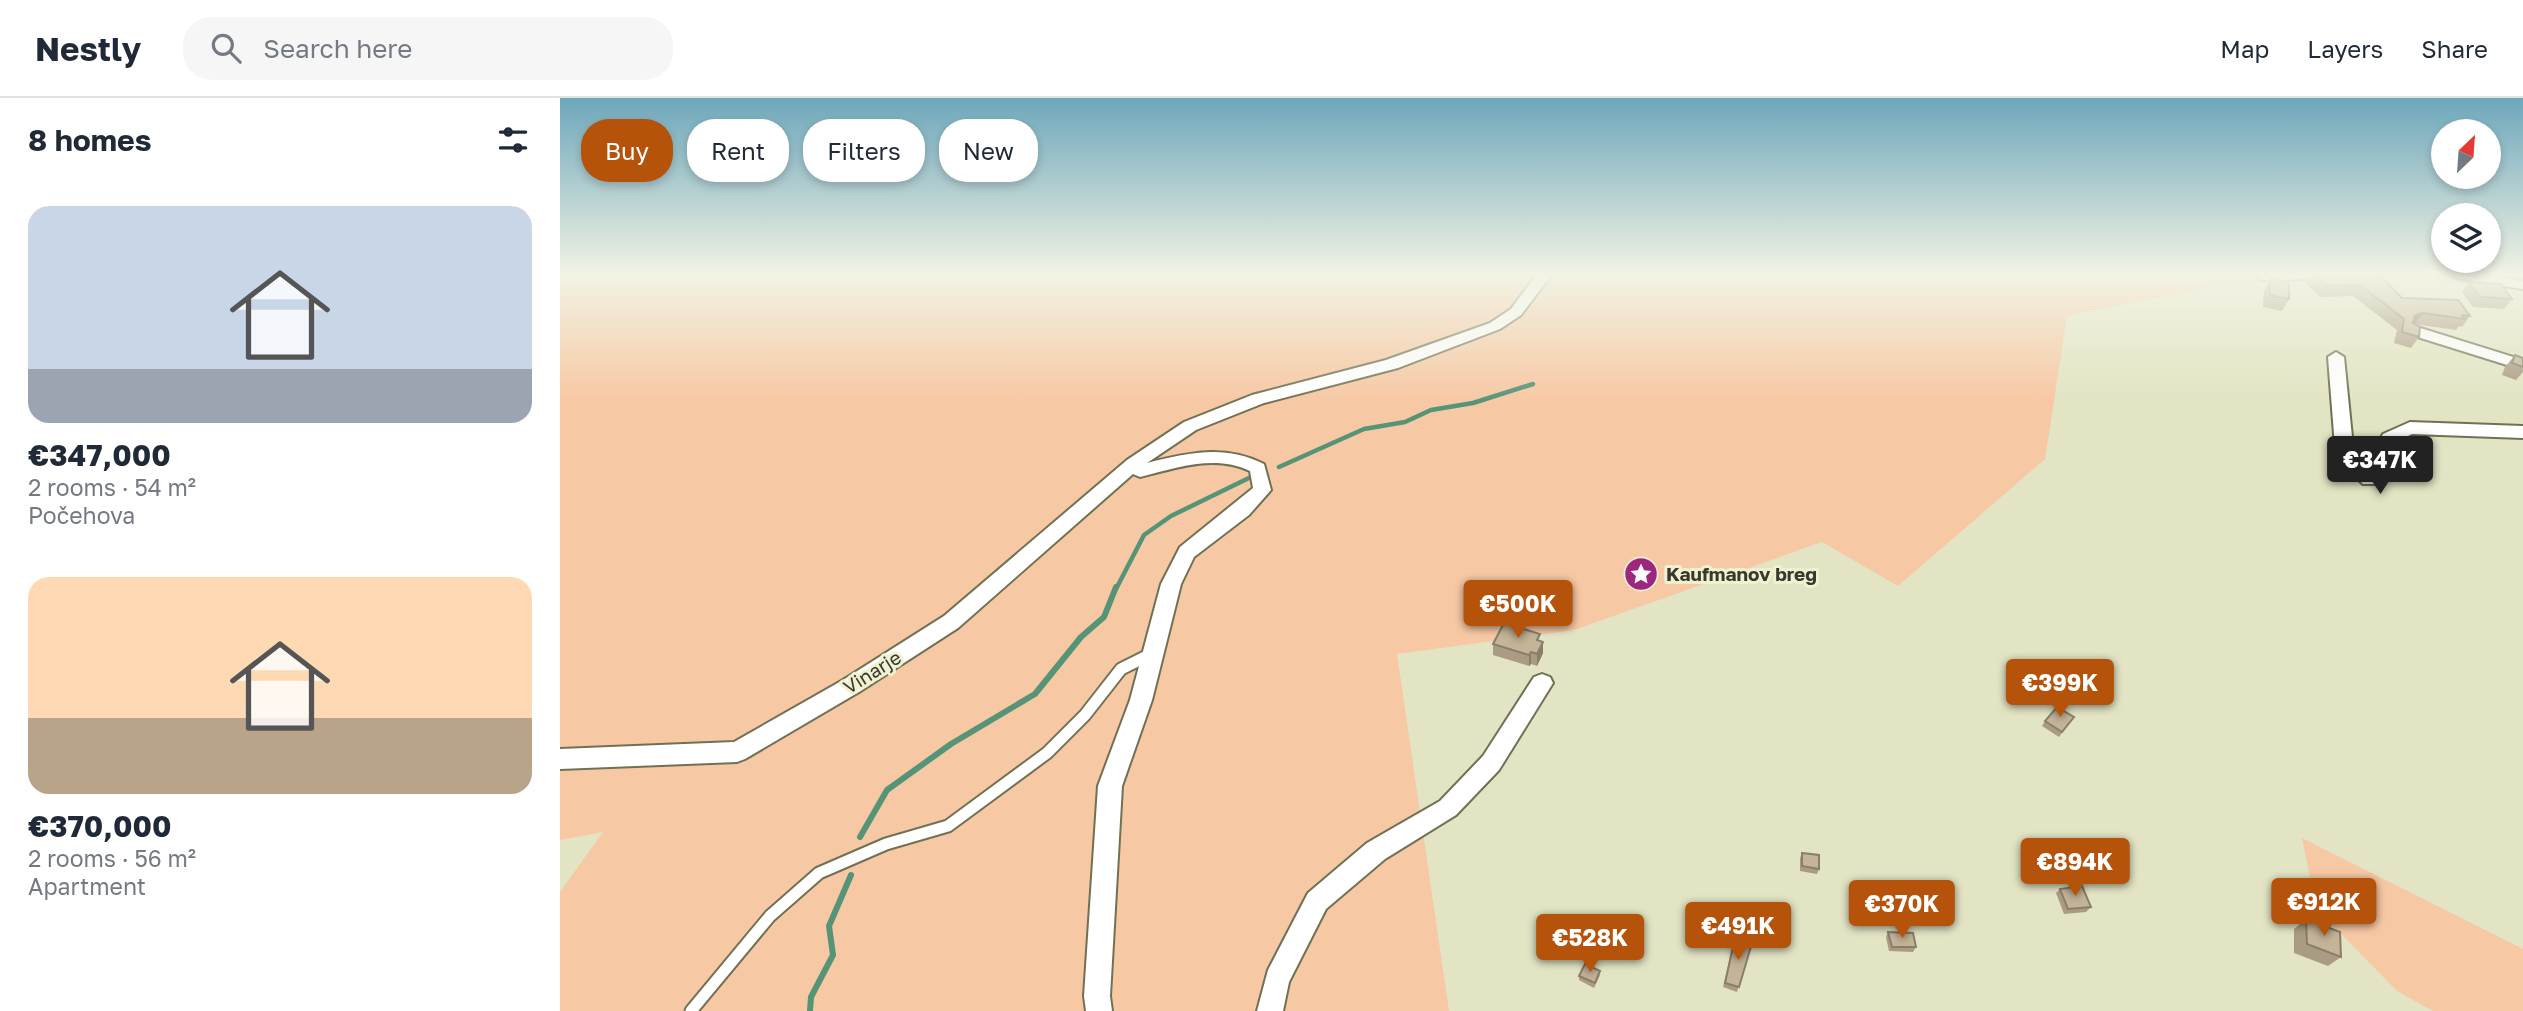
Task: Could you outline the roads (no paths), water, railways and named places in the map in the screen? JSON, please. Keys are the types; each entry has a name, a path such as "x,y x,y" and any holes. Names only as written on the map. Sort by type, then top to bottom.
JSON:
{"street":[{"name":"Vinarje","path":"560,759 737,752 851,686 951,622 1133,464 1190,426 1258,399 1392,365 1495,326 1509,317"},
{"path":"2414,331 2523,365"},
{"path":"2336,358 2344,447 2349,461 2369,480 2389,438 2410,428 2523,432"},
{"path":"1099,1011 1097,996 1110,786 1141,700 1171,584 1187,552 1242,510 1262,490 1258,468 1244,459 1209,456 1140,471 1133,464"},
{"path":"1270,1011 1278,979 1317,901 1376,851 1448,808 1491,763 1542,683"}],"lane":[{"path":"691,1011 770,916 819,873 886,844 948,826 1047,753 1085,716 1121,668 1154,652"}],"waterway":[{"path":"1279,467 1364,429 1405,422 1431,410 1473,403 1533,384"},
{"path":"1116,589 1144,535 1171,516 1253,476"},
{"path":"860,837 887,790 951,744 1035,694 1081,637 1104,617 1116,587"},
{"path":"810,1011 811,997 833,955 829,926 851,875"}],"place":[{"name":"Kaufmanov breg","path":"1641,574"}]}
